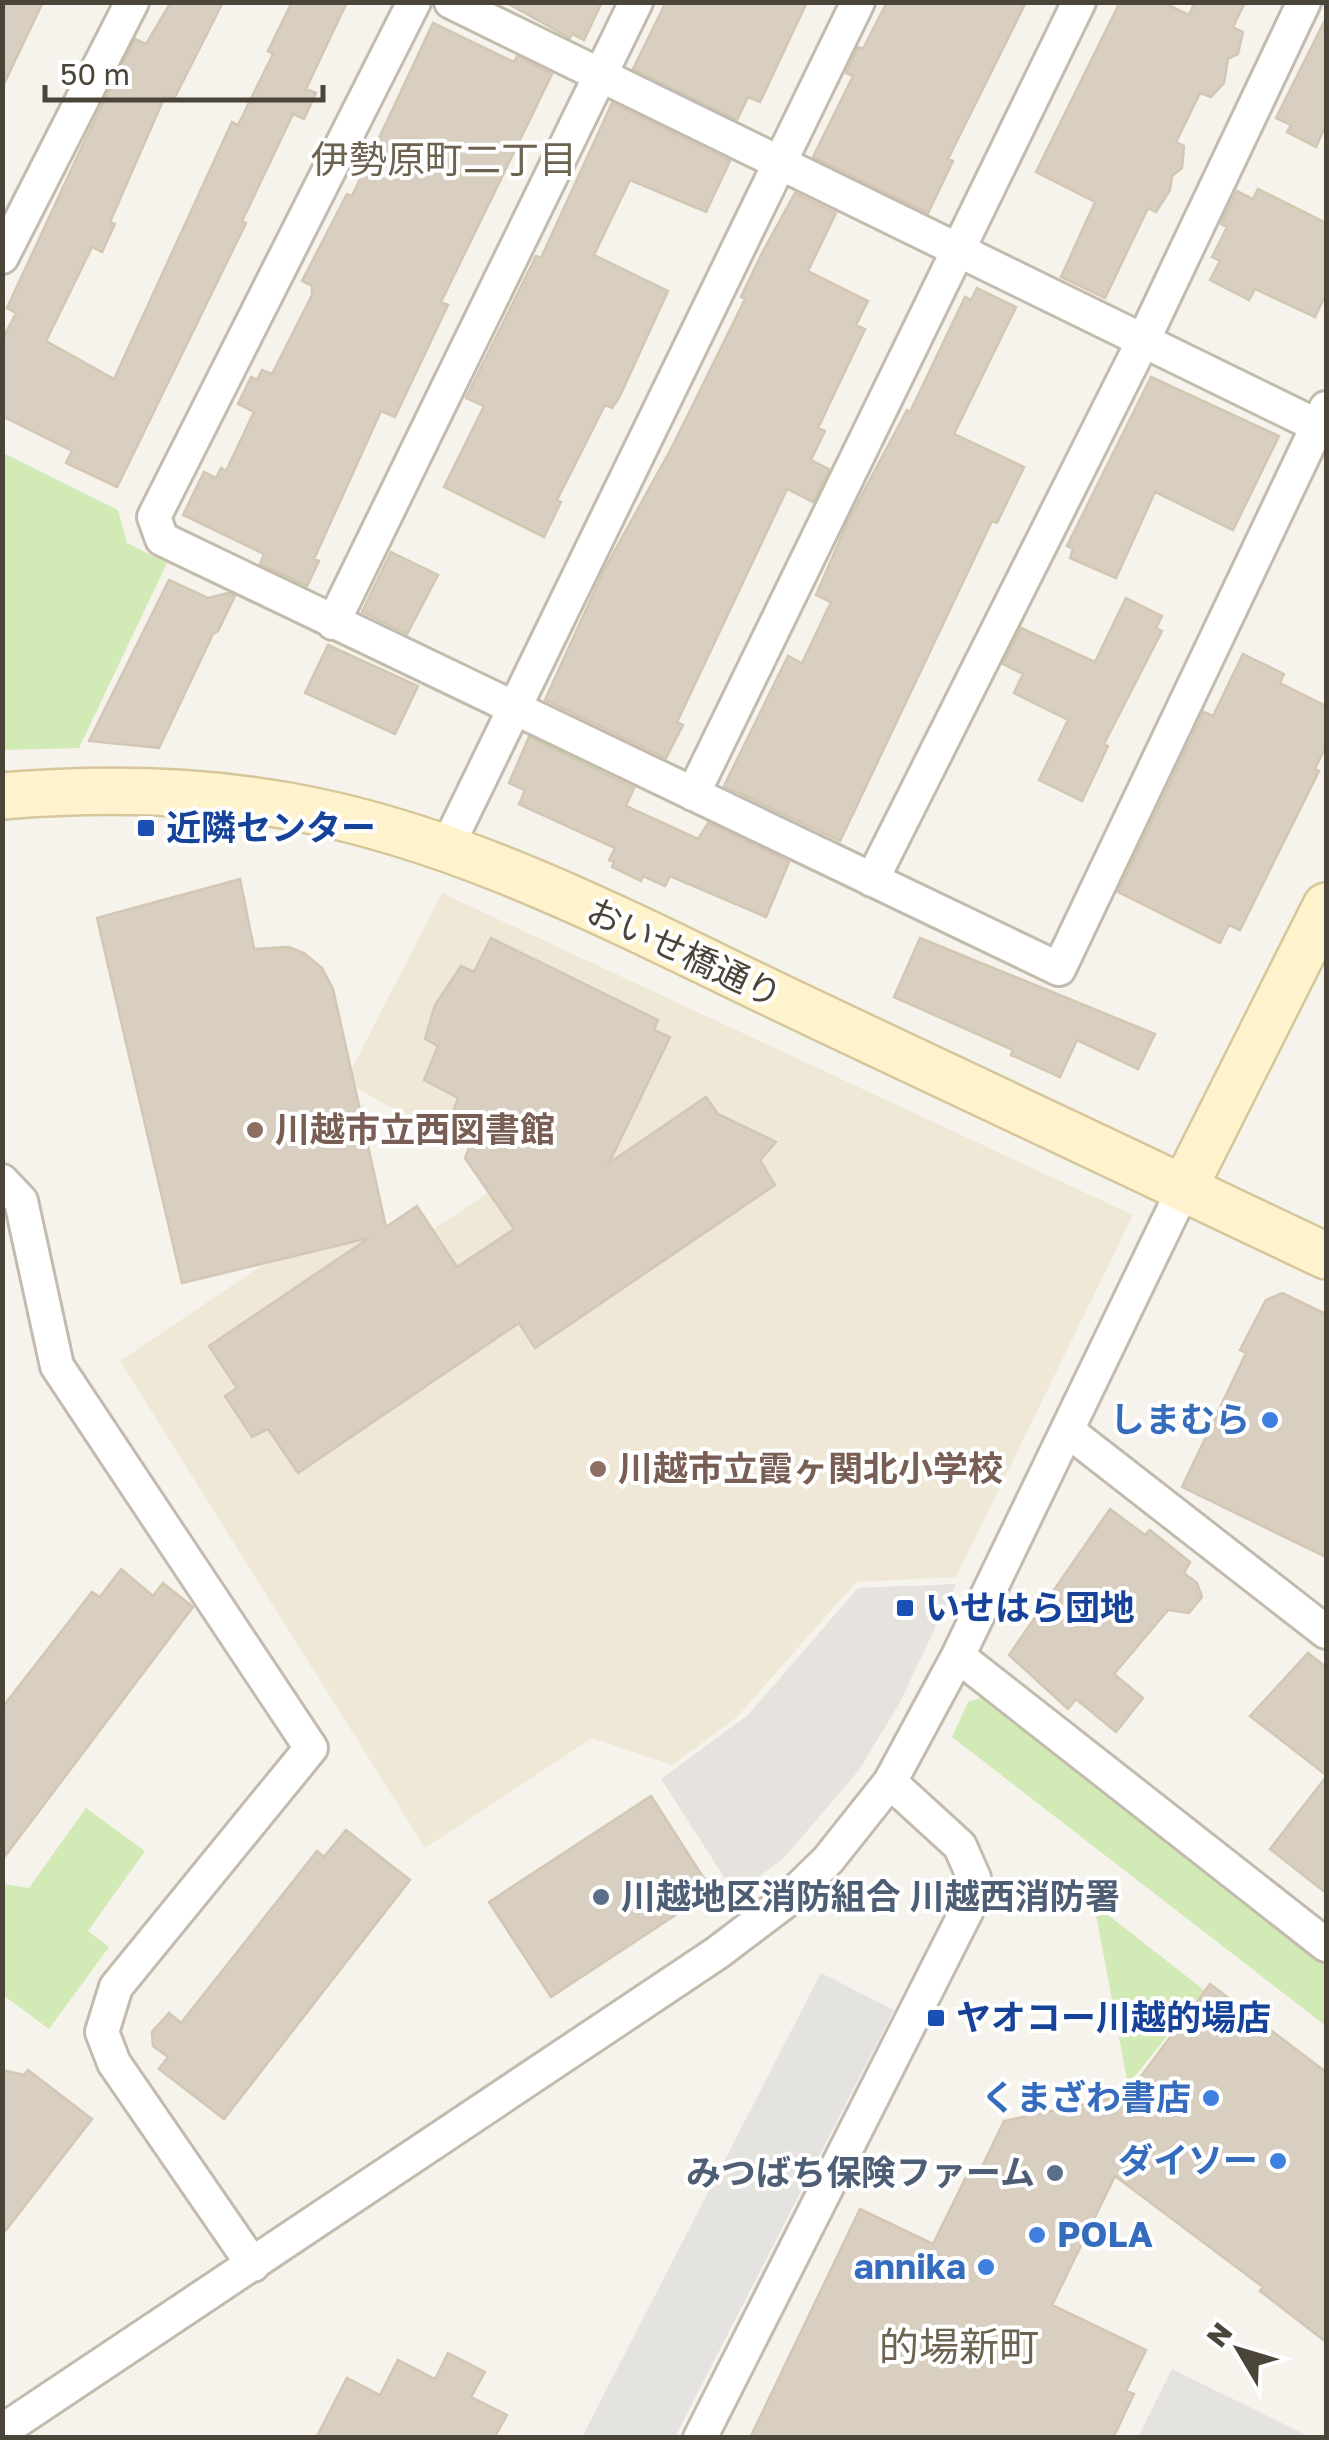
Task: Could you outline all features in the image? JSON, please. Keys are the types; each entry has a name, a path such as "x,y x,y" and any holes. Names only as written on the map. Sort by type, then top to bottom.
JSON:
{"street":[{"path":"2,257 132,2"},
{"path":"414,2 154,517 162,539 1060,969 1324,422 1143,340 599,79 451,2"},
{"path":"333,623 636,2"},
{"path":"446,849 858,2"},
{"path":"692,794 1079,2"},
{"path":"872,880 1143,340 1304,2"},
{"name":"おいせ橋通り","path":"2,796 147,789 221,796 359,821 446,849 634,929 1326,1256"},
{"path":"2,2431 773,1910 828,1860 890,1782 958,1656 1184,1188 1320,934"},
{"path":"2,1180 21,1201 57,1366 311,1748 116,1986 102,2032 114,2063 252,2265"},
{"path":"1068,1431 1326,1631"},
{"path":"958,1656 1326,1945"},
{"path":"700,2438 967,1910 974,1878 960,1846 890,1782"}],"shaded area":[{"name":"川越市立霞ヶ関北小学校","path":"442,893 1133,1215 956,1577 856,1582 737,1717 672,1765 592,1738 425,1848 120,1361 349,1207 386,1261 515,1175 345,1082"},
{"path":"956,1584 899,1704 859,1770 784,1858 735,1894 661,1779 748,1715 858,1588"},
{"path":"821,1973 894,2010 675,2437 582,2437"},
{"path":"1172,2369 1310,2437 1138,2437"}],"green space":[{"path":"3,453 118,510 127,543 167,563 79,748 3,750"},
{"path":"984,1697 1326,1961 1326,2026 952,1737 968,1702"},
{"path":"86,1808 145,1851 88,1931 109,1947 49,2029 3,1995 3,1884 29,1888"},
{"path":"1094,1904 1204,1990 1128,2085"}],"building":[{"path":"2,2 43,2 2,88"},
{"path":"171,2 223,2 173,101 165,96 110,222 115,224 102,252 92,247 46,341 114,379 232,122 238,125 273,54 268,51 292,2 347,2 306,89 316,93 304,119 293,114 242,221 246,223 117,487 66,463 72,451 2,416 2,340 16,313 7,308 135,39 146,44"},
{"path":"505,2 602,2 584,40 572,34 570,38"},
{"path":"666,2 807,2 760,102 748,97 737,120 633,69"},
{"path":"887,2 1026,2 948,159 953,161 928,213 813,157 853,76 846,73 858,47 863,49"},
{"path":"1120,2 1162,2 1189,15 1195,2 1245,2 1233,27 1243,32 1238,54 1228,59 1224,83 1211,97 1200,93 1176,142 1184,146 1182,168 1172,176 1170,190 1156,212 1148,208 1105,298 1061,277 1095,202 1036,172"},
{"path":"1326,18 1326,125 1316,147 1287,132 1291,125 1276,118"},
{"path":"433,23 514,62 517,56 552,74 441,302 448,305 395,417 381,411 314,559 319,561 307,586 260,564 264,554 183,515 204,472 216,478 221,468 226,471 254,412 238,404 251,377 257,380 262,370 272,374 312,295 312,286 302,281 347,194 352,196"},
{"path":"612,103 730,161 706,212 630,180 594,255 668,291 619,398 612,408 605,405 557,500 561,502 544,537 444,487 484,406 466,398 536,256 541,258"},
{"path":"1258,189 1326,223 1326,294 1315,317 1255,289 1249,300 1210,280 1220,261 1212,257 1227,227 1221,224 1237,191 1253,199"},
{"path":"795,193 836,213 808,271 868,301 856,325 865,329 818,428 825,431 811,460 829,469 813,502 787,489 677,722 683,725 666,758 545,700 604,570 672,447 745,299 741,297 762,253"},
{"path":"977,288 1016,307 954,434 1024,467 997,523 992,521 840,841 724,786 788,656 802,663 831,602 816,595 849,519 907,410 910,412 965,297 971,300"},
{"path":"1151,377 1279,436 1233,530 1155,492 1116,578 1070,558 1073,549 1067,546"},
{"path":"391,552 438,575 407,634 362,612"},
{"path":"169,580 208,598 228,593 235,596 159,748 89,741"},
{"path":"1126,598 1162,616 1156,628 1162,631 1104,744 1108,746 1082,801 1039,780 1068,720 1014,693 1023,674 1003,664 1021,628 1095,662"},
{"path":"328,645 418,686 395,734 305,693"},
{"path":"1243,654 1284,674 1280,683 1326,706 1326,746 1315,769 1319,771 1240,930 1229,925 1220,943 1118,892 1204,712 1213,716"},
{"path":"529,737 634,788 626,806 698,839 708,823 789,862 766,917 670,876 665,886 643,876 641,881 612,867 614,862 609,860 615,848 519,804 525,790 509,783"},
{"path":"240,879 254,949 289,947 304,953 322,968 333,989 386,1227 417,1206 457,1267 514,1229 465,1158 477,1128 452,1115 458,1098 424,1080 438,1046 425,1039 435,1005 461,966 474,972 491,938 658,1020 654,1030 670,1037 609,1163 706,1097 718,1114 776,1142 760,1160 775,1185 535,1348 519,1323 298,1473 268,1429 252,1437 225,1396 237,1388 209,1346 369,1238 182,1283 97,918"},
{"path":"920,938 1155,1034 1138,1069 1077,1040 1060,1077 1011,1055 1013,1050 894,997"},
{"name":"しまむら","path":"1282,1293 1326,1314 1326,1557 1182,1487 1246,1353 1240,1350 1266,1300"},
{"path":"1110,1509 1145,1535 1150,1530 1190,1562 1184,1573 1197,1583 1202,1597 1189,1613 1168,1610 1114,1674 1143,1698 1116,1732 1076,1699 1068,1709 1009,1655"},
{"path":"121,1569 153,1596 163,1583 193,1607 2,1860 2,1708 92,1592 100,1597"},
{"path":"1308,1653 1326,1667 1326,1775 1250,1716"},
{"path":"1326,1777 1326,1893 1270,1849"},
{"name":"川越地区消防組合 川越西消防署","path":"651,1796 712,1891 551,1997 489,1902"},
{"path":"346,1830 410,1880 224,2119 159,2069 168,2057 153,2046 152,2032 169,2013 181,2023 317,1851 324,1857"},
{"path":"1210,1984 1326,2072 1326,2342 1260,2291 1263,2287 1115,2176 1052,2305 1146,2350 1126,2391 1134,2394 1113,2438 750,2438 860,2209 933,2244 968,2173 977,2177 1004,2121 1127,2095"},
{"path":"2,2070 24,2075 28,2070 92,2119 2,2235"},
{"path":"448,2353 485,2372 471,2397 507,2415 494,2438 316,2438 347,2378 380,2395 398,2360 435,2379"}],"place":[{"name":"近隣センター","path":"146,828"},
{"name":"川越市立西図書館","path":"255,1130"},
{"name":"しまむら","path":"1270,1420"},
{"name":"川越市立霞ヶ関北小学校","path":"598,1469"},
{"name":"いせはら団地","path":"905,1608"},
{"name":"川越地区消防組合 川越西消防署","path":"601,1897"},
{"name":"ヤオコー川越的場店","path":"936,2018"},
{"name":"くまざわ書店","path":"1211,2098"},
{"name":"ダイソー","path":"1278,2161"},
{"name":"みつばち保険ファーム","path":"1055,2173"},
{"name":"POLA","path":"1037,2235"},
{"name":"annika","path":"986,2267"}],"district":[{"name":"伊勢原町二丁目","path":"444,160"},
{"name":"的場新町","path":"959,2347"}]}
